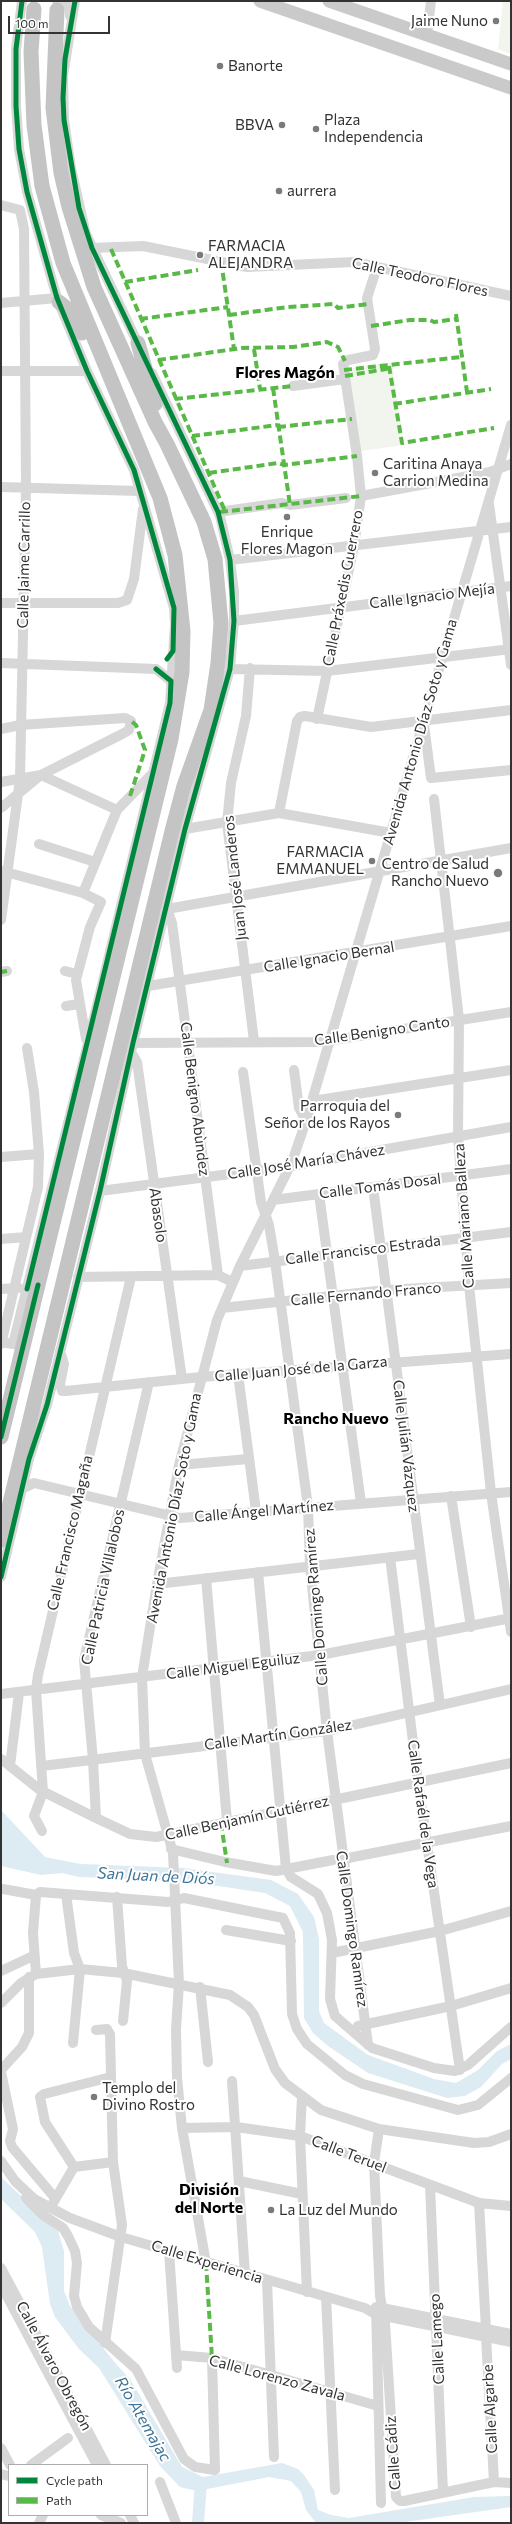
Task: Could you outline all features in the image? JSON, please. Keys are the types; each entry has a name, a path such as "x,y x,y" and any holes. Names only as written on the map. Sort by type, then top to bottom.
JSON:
{"highway":[{"path":"1,1437 171,739 182,672 183,631 181,597 169,527 160,498 63,264 42,186 34,125 31,5"},
{"path":"57,6 53,108 61,173 69,207 94,286 155,422 204,522 215,559 221,623 218,663 209,715 210,738"},
{"path":"58,300 69,310 99,365 117,393"},
{"path":"138,343 167,444"},
{"path":"1,1540 172,830 184,786 209,715 226,683"},
{"path":"1,1395 4,1343"}],"main road":[{"path":"260,1 511,88"},
{"path":"329,1 511,64"}],"street":[{"path":"4,1343 27,1289 170,703 174,608 134,470 87,371 58,300 27,192 18,149 16,70 22,1"},
{"path":"1,1578 22,1489 47,1405 100,1191 132,1047 167,909 185,829 230,669 234,621 230,560 218,512 92,248 79,208 64,120 63,76 75,1"},
{"path":"427,35 431,1"},
{"path":"20,19 31,5"},
{"path":"57,6 69,6 70,28"},
{"name":"Calle Jaime Carrillo","path":"1,205 20,210 24,229 26,488 20,779 19,793 4,871 1,920"},
{"name":"Calle Teodoro Flores","path":"92,248 143,246 246,267 338,261 354,262 511,296"},
{"name":"Calle Práxedis Guerrero","path":"317,718 354,546 361,496 357,456 343,364 345,361 373,355 375,350 367,298 377,267"},
{"path":"1,303 58,300"},
{"path":"1,370 87,371"},
{"path":"293,386 345,379"},
{"name":"Avenida Antonio Díaz Soto y Gama","path":"206,2262 182,2128 176,2029 178,1984 172,1851 145,1754 142,1677 157,1584 180,1465 201,1377 222,1308 232,1282 290,1166 306,1121 511,425"},
{"path":"361,496 490,472 511,464"},
{"path":"1,487 139,491"},
{"path":"218,512 282,503 290,505 346,498"},
{"path":"488,500 510,649 511,665"},
{"path":"1,603 118,603 127,600 134,579 144,506"},
{"path":"230,560 511,527"},
{"name":"Calle Ignacio Mejía","path":"234,621 511,586"},
{"path":"230,669 250,668 327,671 510,649"},
{"path":"156,669 173,651"},
{"path":"1,664 156,669 171,681"},
{"name":"Juan José Landeros","path":"250,668 246,716 231,783 227,823 254,1041"},
{"path":"280,813 297,721 300,718 317,718 371,727 511,710"},
{"path":"1,729 20,725 125,718 131,721 129,730 40,775 1,808"},
{"path":"424,721 431,778 511,770"},
{"path":"83,893 116,810 153,772"},
{"path":"1,782 40,775 116,810"},
{"name":"Calle Mariano Balleza","path":"434,799 459,1019 458,1136 469,1285 491,1493 511,1632"},
{"path":"185,829 280,813 391,833"},
{"path":"38,844 95,862"},
{"path":"167,909 511,848"},
{"path":"4,871 83,893 101,902 90,927 76,980 87,1047"},
{"name":"Calle Benigno Abùndez","path":"167,909 172,923 218,1275"},
{"name":"Calle Ignacio Bernal","path":"148,986 180,982 511,926"},
{"path":"65,971 77,974"},
{"path":"66,1006 79,1004"},
{"name":"Calle Benigno Canto","path":"132,1047 188,1041 329,1041 459,1019 511,1012"},
{"name":"Abasolo","path":"132,1047 137,1062 182,1379"},
{"path":"4,1343 14,1287 38,1187 39,1154 34,1092 27,1048"},
{"path":"294,1070 299,1108 306,1121"},
{"path":"312,1101 511,1070"},
{"name":"Calle Domingo Ramírez","path":"243,1072 261,1202 275,1261 308,1507 310,1566 335,1800 338,1860 355,1948 368,2045"},
{"path":"64,1137 80,1113"},
{"name":"Calle José María Chávez","path":"100,1191 290,1166 511,1127"},
{"path":"1,1157 39,1154"},
{"name":"Calle Tomás Dosal","path":"273,1200 511,1169"},
{"name":"Calle Julián Vázquez","path":"373,1187 419,1554 440,1705"},
{"path":"319,1194 361,1503"},
{"name":"Calle Francisco Estrada","path":"240,1266 511,1232"},
{"path":"1,1239 26,1237"},
{"path":"78,1277 218,1275 232,1282"},
{"name":"Calle Francisco Magaña","path":"44,1792 36,1690 38,1675 104,1387 131,1277"},
{"name":"Calle Fernando Franco","path":"222,1308 386,1290 511,1283"},
{"path":"1,1289 14,1287 27,1289"},
{"name":"Calle Juan José de la Garza","path":"60,1351 64,1364 60,1384 62,1390 395,1361 511,1354"},
{"path":"238,1374 256,1511"},
{"name":"Calle Patricia Villalobos","path":"96,1818 93,1760 84,1660 149,1382"},
{"path":"180,1465 249,1459"},
{"name":"Calle Ángel Martínez","path":"22,1489 34,1483 180,1518 511,1492"},
{"path":"451,1496 471,1627"},
{"path":"157,1584 419,1554"},
{"name":"Calle Rafaél de la Vega","path":"390,1557 418,1782 452,2006 460,2070"},
{"path":"258,1572 279,1811 286,1869 291,1877 314,1891 321,1899 327,1913 332,1940 331,2005 335,2016 368,2045 378,2050 434,2068 460,2070 468,2065 511,2027"},
{"path":"206,1578 227,1821"},
{"name":"Calle Miguel Eguiluz","path":"1,1694 320,1655 400,1642 510,1619"},
{"name":"Calle Martín González","path":"42,1766 327,1731 511,1689"},
{"path":"10,1766 19,1692"},
{"name":"Calle Benjamín Gutiérrez","path":"1,1759 44,1792 130,1834 156,1837 511,1763"},
{"path":"42,1831 34,1816 44,1792"},
{"path":"172,1851 227,1863 276,1871 511,1826"},
{"path":"2,1888 36,1894 40,1892 117,1897 184,1898 283,1918 289,1926 291,1941 292,2005 297,2029 307,2044 345,2076 363,2084 458,2110 469,2109 487,2100 511,2078"},
{"path":"36,1894 33,1923 33,1976 29,2033 22,2047 1,2071 13,2129 6,2140 55,2198"},
{"path":"66,1894 74,1953 80,1969 73,2043"},
{"path":"117,1897 123,1973 127,1981 124,2021"},
{"path":"332,1953 440,1932 511,1911"},
{"path":"226,1930 291,1941"},
{"path":"1,1971 33,1956"},
{"path":"1,2003 14,1988 33,1976 80,1969 123,1973 230,1995 248,2007 259,2026 275,2069 285,2082 302,2097 321,2110 379,2130 474,2143 489,2142 511,2134"},
{"path":"200,1988 208,2062"},
{"path":"349,2028 452,2006 511,1988"},
{"path":"96,2030 109,2031 113,2162 121,2210 121,2237 106,2343"},
{"path":"74,2167 45,2122 40,2097 44,2094 111,2077"},
{"path":"232,2081 245,2274"},
{"path":"302,2097 300,2136 307,2292"},
{"name":"Calle Teruel","path":"182,2128 236,2127 300,2136 480,2203 511,2206"},
{"path":"379,2130 374,2163 380,2296 378,2406 381,2503"},
{"path":"1,2161 23,2190 25,2197 34,2207 63,2228 68,2236 75,2251 77,2263 74,2286 77,2307 89,2327 136,2369 184,2459 195,2467 215,2470 212,2358"},
{"path":"74,2167 113,2162"},
{"path":"51,2209 55,2198 74,2167"},
{"path":"239,2181 302,2194"},
{"name":"Calle Lamego","path":"430,2185 443,2492"},
{"name":"Calle Experiencia","path":"23,2190 51,2209 121,2237 365,2308 436,2321 486,2333 511,2342"},
{"name":"Calle Algarbe","path":"480,2203 494,2482"},
{"path":"169,2251 177,2368"},
{"name":"Calle Álvaro Obregón","path":"1,2268 105,2464"},
{"path":"267,2280 274,2457"},
{"name":"Calle Álvaro Obregón","path":"1,2285 5,2302 96,2464"},
{"path":"326,2297 335,2490"},
{"name":"Calle Cádiz","path":"379,2311 396,2497 400,2501 404,2501 494,2482 511,2483"},
{"name":"Calle Experiencia","path":"486,2333 511,2334"},
{"name":"Calle Lorenzo Zavala","path":"176,2355 212,2358 378,2406"},
{"path":"32,2464 68,2438"},
{"path":"1,2448 9,2464"},
{"path":"160,2482 176,2523"},
{"path":"104,2516 122,2523"}],"shaded area":[{"path":"503,1 511,1 511,54 498,49"},
{"path":"392,362 404,445 361,451 348,369"}],"water":[{"name":"San Juan de Diós","path":"1,1810 45,1857 81,1864 183,1868 271,1880 298,1894 314,1917 319,1939 319,2011 324,2023 368,2055 434,2079 456,2083 478,2070 497,2051 511,2044 511,2059 502,2064 481,2087 465,2096 447,2098 368,2073 328,2046 313,2033 304,2018 303,1932 290,1906 265,1893 185,1881 79,1877 62,1873 41,1875 1,1866"},
{"name":"Río Atemajac","path":"1,2177 58,2231 64,2251 64,2291 70,2306 116,2364 130,2379 182,2467 203,2477 282,2463 298,2469 304,2475 314,2490 318,2510 331,2515 349,2518 474,2497 511,2496 511,2507 398,2523 316,2523 306,2510 301,2492 291,2481 269,2477 197,2491 180,2487 160,2466 99,2368 79,2349 55,2317 50,2304 42,2247 35,2232 1,2199"}],"waterway":[{"path":"198,2523 201,2483"}],"marked path":[{"path":"111,249 225,511"},
{"path":"221,261 234,349"},
{"path":"125,282 198,270"},
{"path":"229,315 288,307 334,304 338,308 368,304"},
{"path":"140,319 228,307"},
{"path":"456,314 467,392"},
{"path":"371,326 410,320 430,320 434,322 456,319"},
{"path":"158,360 242,348 293,347 327,342 338,347 345,361"},
{"path":"254,349 260,389"},
{"path":"344,370 461,357"},
{"path":"389,366 402,443 494,428"},
{"path":"345,376 386,369 389,366"},
{"path":"175,399 293,386"},
{"path":"273,388 290,505"},
{"path":"394,404 491,389"},
{"path":"278,427 352,419"},
{"path":"192,436 278,425"},
{"path":"209,473 278,463 284,465 357,456"},
{"path":"220,512 361,496"},
{"path":"130,796 145,750 136,725 131,721"},
{"path":"1,972 7,971"},
{"path":"221,1823 227,1863"},
{"path":"206,2263 212,2358"}],"cycle path":[{"path":"22,1 16,49 16,106 19,149 27,192 57,298 87,371 134,470 174,608 173,651 167,659"},
{"path":"1,1577 29,1459 47,1405 100,1191 133,1043 185,829 230,669 234,621 230,560 218,512 92,248 79,208 64,120 63,98 65,59 75,1"},
{"path":"27,1289 170,703 171,681 156,669"},
{"path":"1,1437 38,1285"}],"place":[{"name":"Jaime Nuno","path":"496,21"},
{"name":"Banorte","path":"220,66"},
{"name":"BBVA","path":"282,125"},
{"name":"Plaza Independencia","path":"316,129"},
{"name":"aurrera","path":"279,191"},
{"name":"FARMACIA ALEJANDRA","path":"200,255"},
{"name":"Caritina Anaya Carrion Medina","path":"375,473"},
{"name":"Enrique Flores Magon","path":"287,517"},
{"name":"FARMACIA EMMANUEL","path":"372,861"},
{"name":"Centro de Salud Rancho Nuevo","path":"498,873"},
{"name":"Parroquia del Señor de los Rayos","path":"398,1115"},
{"name":"Templo del Divino Rostro","path":"94,2097"},
{"name":"La Luz del Mundo","path":"271,2210"}],"district":[{"name":"Flores Magón","path":"285,373"},
{"name":"Rancho Nuevo","path":"336,1419"},
{"name":"División del Norte","path":"209,2199"}]}
